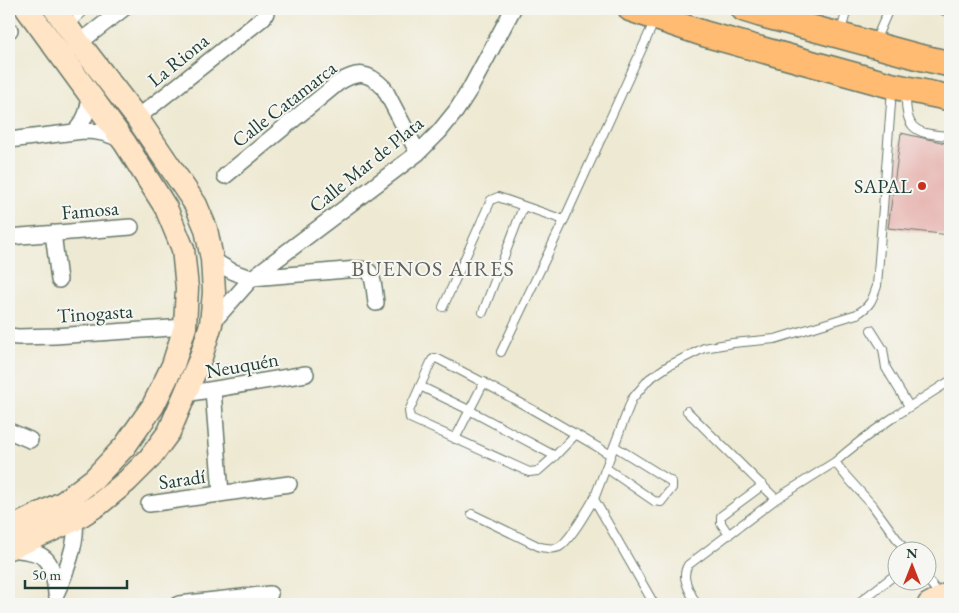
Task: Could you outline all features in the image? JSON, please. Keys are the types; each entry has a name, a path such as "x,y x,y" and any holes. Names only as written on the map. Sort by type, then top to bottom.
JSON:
{"main road":[{"path":"631,9 705,34 900,88 950,98"},
{"path":"744,9 839,36 950,64"}],"street":[{"path":"9,528 99,504 127,481 149,459 169,432 201,357 211,324 214,292 212,259 206,229 196,205 137,118 61,31 27,9"},
{"path":"61,31 123,9"},
{"name":"Calle Mar de Plata","path":"211,324 252,278 418,153 439,132 456,111 470,89 513,9"},
{"name":"La Riona","path":"137,118 263,18 266,11"},
{"path":"9,548 69,511 94,479 125,446 153,406 173,365 185,326 187,288 182,249 166,208 125,143 88,92 61,31"},
{"name":"Calle Catamarca","path":"225,176 338,83 349,76 363,74 376,79 384,88 418,153"},
{"path":"74,132 84,121 87,114 88,92"},
{"path":"9,140 83,131 101,132 118,138 125,143"},
{"name":"Famosa","path":"9,236 131,226"},
{"name":"Famosa","path":"53,233 58,280"},
{"path":"212,259 227,270 252,278 365,270 370,273 376,303"},
{"name":"Tinogasta","path":"9,336 55,336 185,326"},
{"name":"Neuquén","path":"186,394 306,374"},
{"path":"213,390 221,494"},
{"path":"9,431 30,440"},
{"name":"Saradí","path":"149,504 289,484"},
{"path":"56,599 75,533 69,511"},
{"path":"9,548 37,553 50,564 53,572 56,599"},
{"path":"179,604 270,594"}],"lane":[{"path":"61,31 86,9"},
{"path":"839,36 847,9"},
{"path":"873,45 889,9"},
{"path":"940,9 950,13"},
{"path":"501,352 564,220 656,18"},
{"path":"900,88 907,116 912,126 921,132 950,136"},
{"path":"472,514 540,547 551,549 559,547 566,541 594,499 632,399 649,379 668,366 704,348 775,339 856,314 866,308 873,300 877,286 900,88"},
{"path":"444,308 491,200 498,197 564,220"},
{"path":"483,312 524,207"},
{"path":"871,330 883,349 886,368 910,406"},
{"path":"576,434 538,471 528,472 410,418 409,411 434,358 484,382 576,434 611,455"},
{"path":"696,604 684,576 688,565 776,499 835,462 849,449 910,406 950,381"},
{"path":"455,439 484,382"},
{"path":"420,386 554,456"},
{"path":"687,411 776,499"},
{"path":"606,468 654,501 661,502 672,488 672,482 614,446"},
{"path":"835,462 873,506 898,540"},
{"path":"729,535 721,523 721,516 762,485"},
{"path":"594,499 654,604"},
{"path":"860,600 886,581"}],"building":[{"name":"SAPAL","path":"901,133 950,144 950,235 888,228"}],"place":[{"name":"SAPAL","path":"922,186"}],"district":[{"name":"BUENOS AIRES","path":"433,268"}]}
